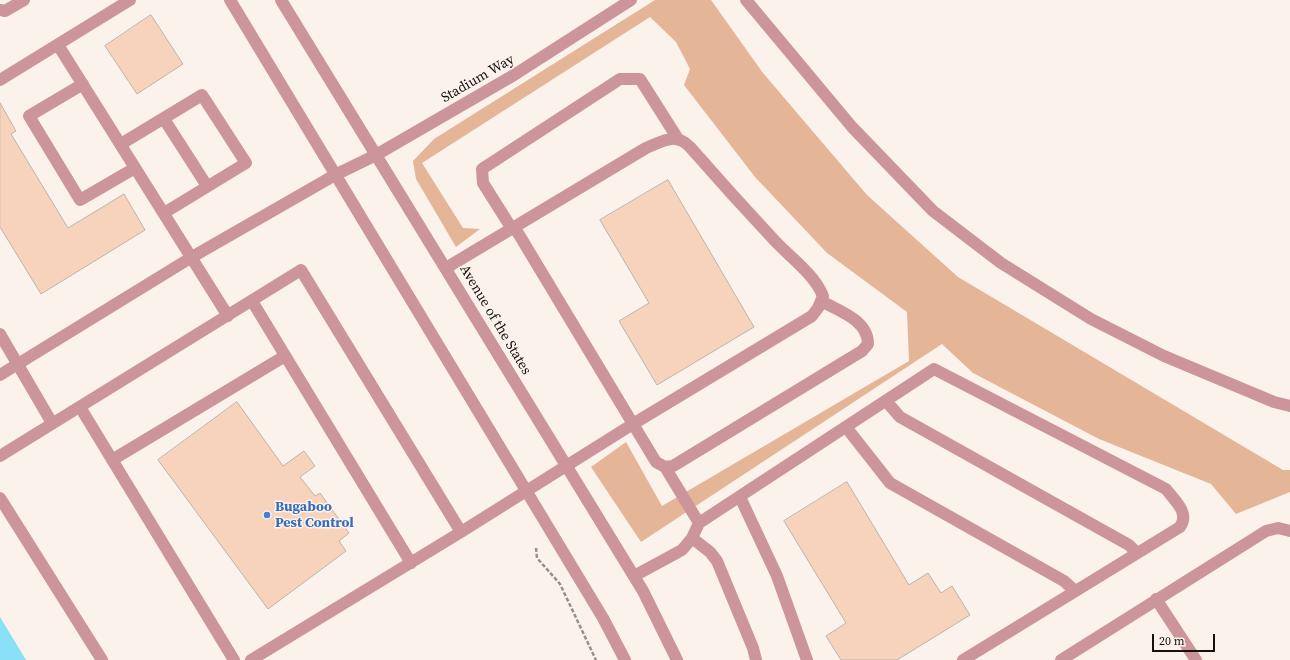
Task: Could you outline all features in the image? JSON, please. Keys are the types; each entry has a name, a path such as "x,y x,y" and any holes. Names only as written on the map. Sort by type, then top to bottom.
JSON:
{"street":[{"path":"0,10 5,10 24,0"},
{"path":"0,80 130,0"},
{"path":"230,0 603,618 625,660"},
{"name":"Avenue of the States","path":"281,0 634,576 677,660"},
{"name":"Stadium Way","path":"0,375 192,257 514,75 631,0"},
{"path":"746,0 857,133 933,211 1001,263 1091,319 1164,356 1274,402 1290,406"},
{"path":"58,45 228,316"},
{"path":"678,139 640,79 620,79 482,169 483,183 514,229 656,462 665,468 699,523"},
{"path":"83,84 29,116 80,200 135,168"},
{"path":"121,144 202,95 246,163 164,213"},
{"path":"164,119 207,186"},
{"path":"251,660 567,467 633,424 812,316 823,296 820,289 806,273 740,204 690,147 683,140 672,138 646,148 514,229 446,268"},
{"path":"0,456 301,270 461,532"},
{"path":"252,301 411,563"},
{"path":"665,468 674,466 862,350 868,344 868,336 863,327 853,319 821,301"},
{"path":"0,334 52,423"},
{"path":"112,460 285,356"},
{"path":"634,576 682,550 692,538 699,523 934,369 1166,489 1184,514 1185,520 1180,527 963,660"},
{"path":"886,401 900,417 1129,545 1137,553"},
{"path":"80,407 234,660"},
{"path":"846,427 890,483 1064,580 1075,591"},
{"path":"740,496 777,576 807,660"},
{"path":"0,498 102,660"},
{"path":"1061,660 1266,531 1278,528 1290,531"},
{"path":"692,538 710,552 716,561 753,648 756,660"},
{"path":"1156,599 1196,660"}],"path":[{"path":"536,548 537,558 560,584 596,660"}],"shaded area":[{"path":"655,0 711,0 763,73 867,195 958,277 1283,470 1290,470 1290,492 1236,514 1211,484 1099,439 973,373 942,344 641,542 591,467 626,442 662,506 909,361 907,312 827,253 755,177 684,85 690,69 676,42 650,17 422,163 463,228 480,229 456,247 416,179 413,161 434,139"}],"water":[{"path":"0,617 26,660 0,660"}],"building":[{"path":"151,15 183,64 137,94 105,46"},
{"path":"0,103 16,131 11,134 68,228 124,194 145,230 41,294 0,227"},
{"path":"668,180 754,327 657,385 619,321 649,303 600,220"},
{"name":"Bugaboo Pest Control","path":"237,402 283,466 304,451 315,466 300,477 315,496 320,493 349,533 339,541 346,551 268,609 158,460"},
{"path":"847,482 909,585 928,573 941,593 952,586 970,615 897,660 841,660 826,636 846,623 784,521"}],"place":[{"name":"Bugaboo Pest Control","path":"267,515"}]}
